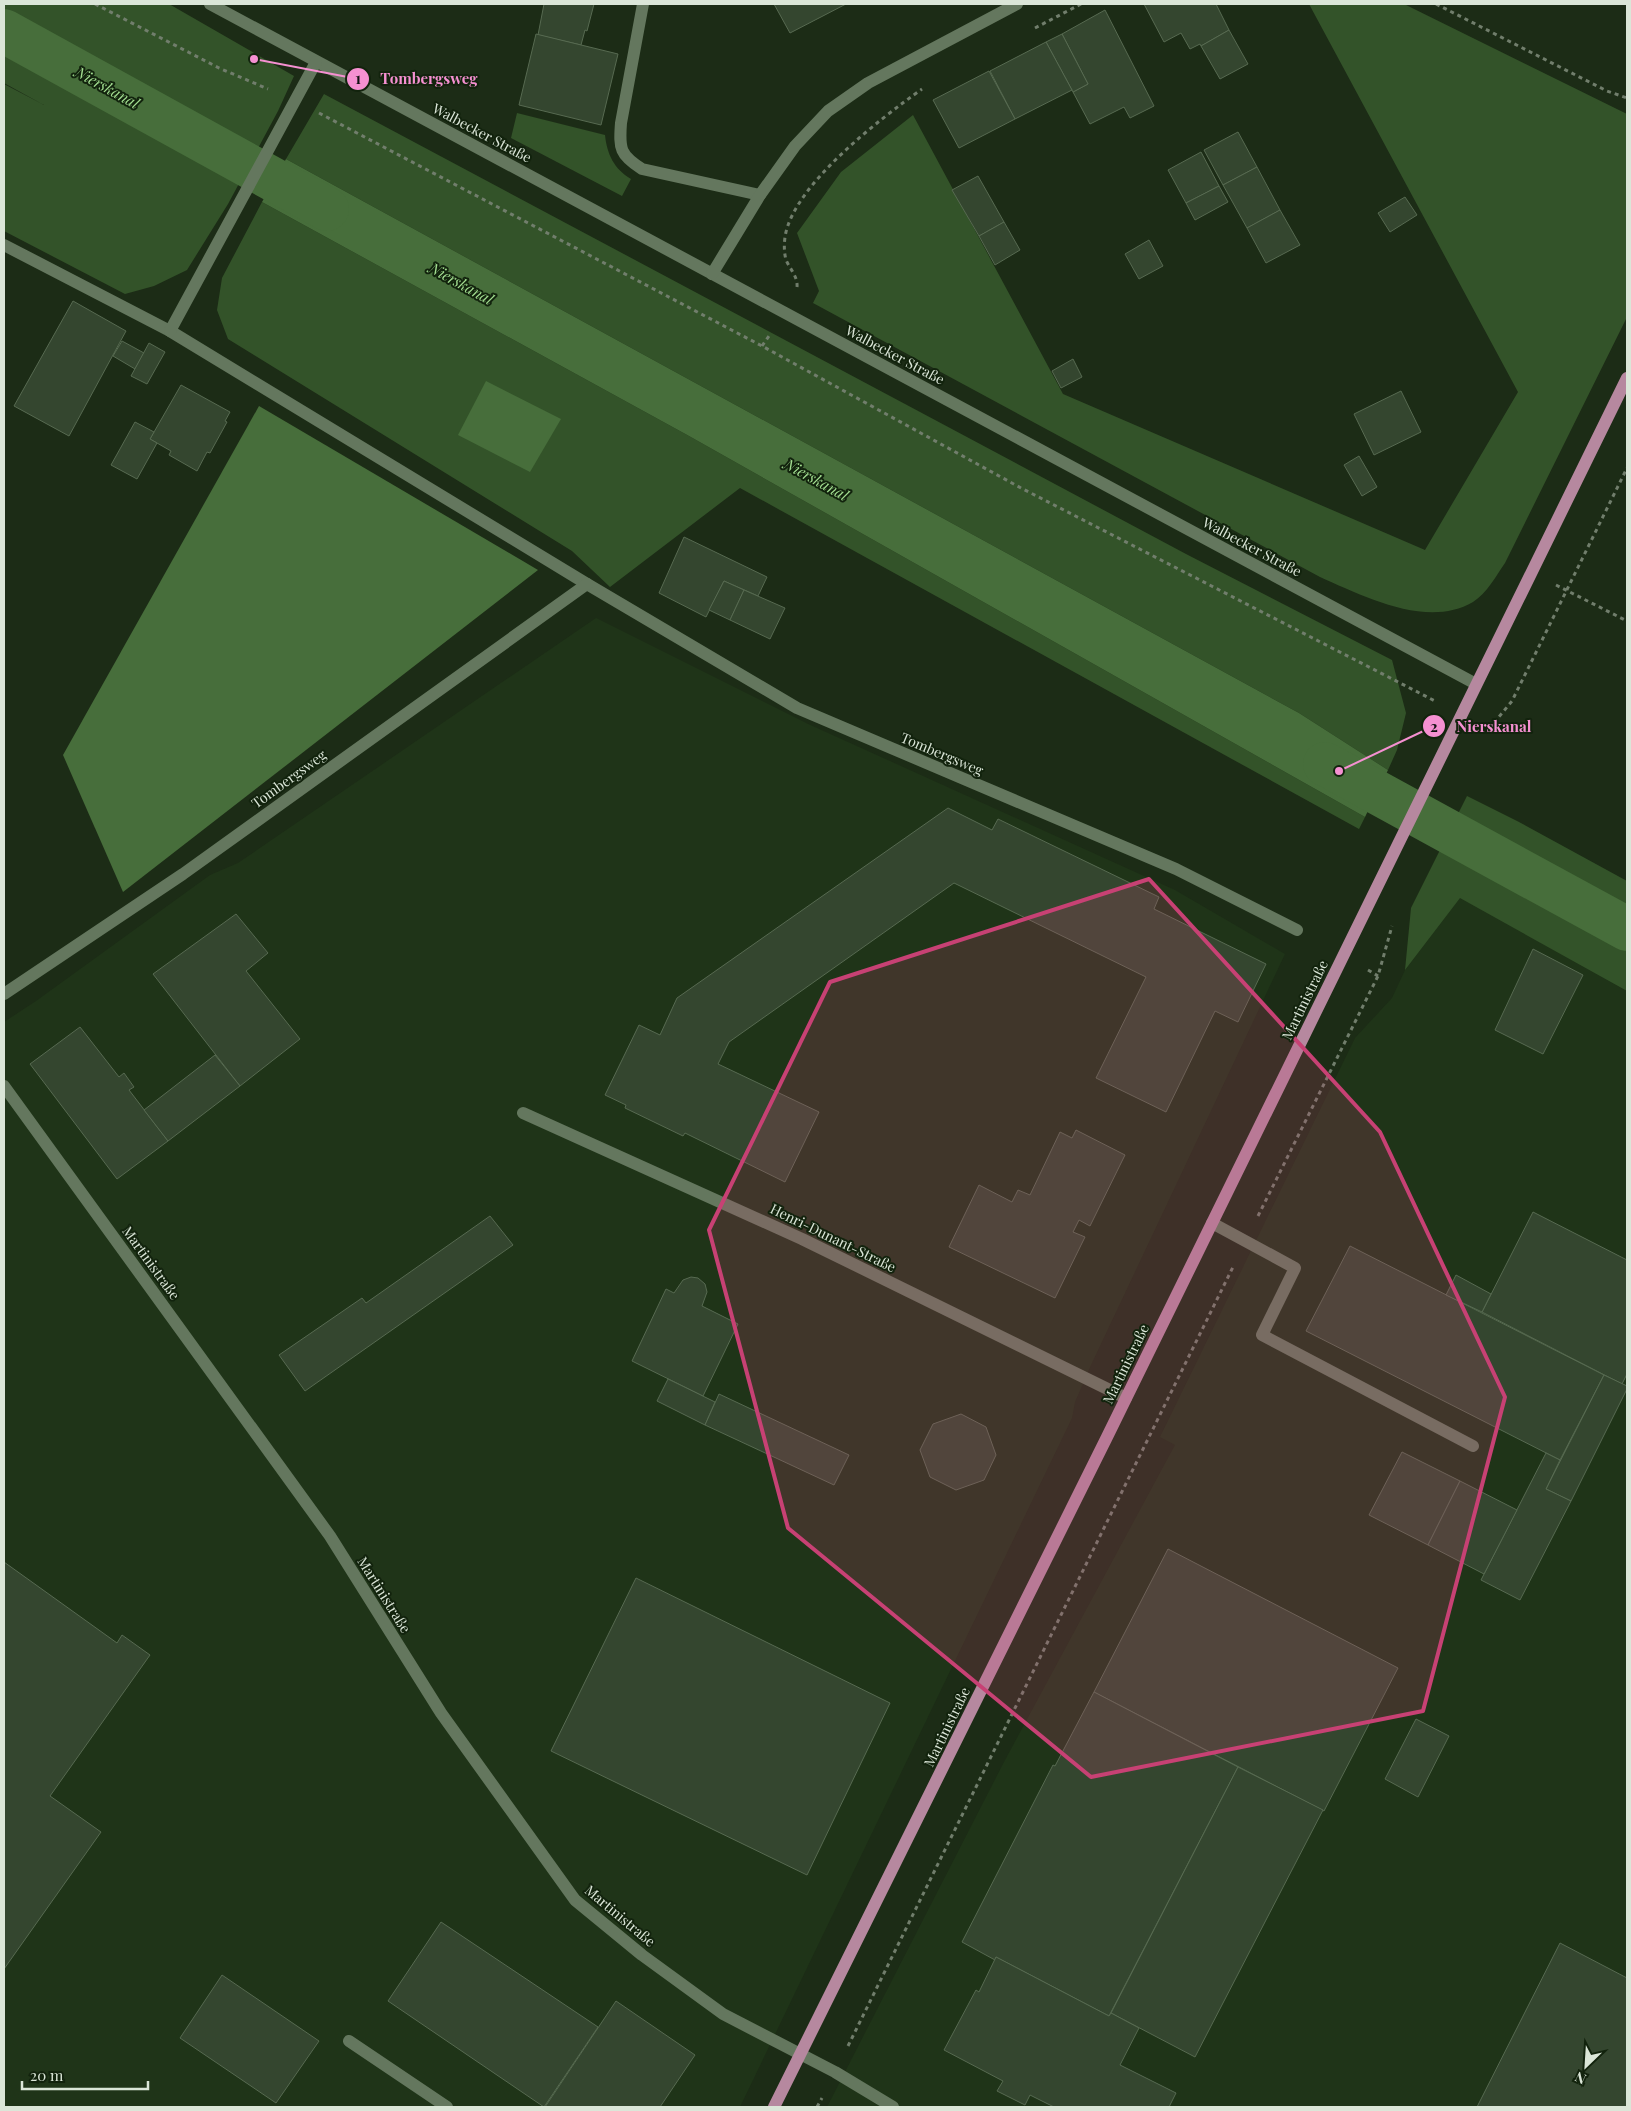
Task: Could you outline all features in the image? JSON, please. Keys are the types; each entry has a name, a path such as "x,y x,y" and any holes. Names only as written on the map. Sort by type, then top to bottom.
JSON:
{"main road":[{"path":"1476,684 1627,378"},
{"name":"Martinistraße","path":"774,2107 1126,1398 1476,684"}],"street":[{"name":"Walbecker Straße","path":"210,4 1476,684"},
{"path":"642,4 621,123 619,139 622,152 630,161 642,169 760,194"},
{"path":"712,274 760,194 795,146 828,111 868,83 1017,4"},
{"path":"170,331 316,62"},
{"name":"Tombergsweg","path":"4,245 170,331 587,584 797,708 1176,869 1297,930"},
{"name":"Tombergsweg","path":"4,994 183,874 587,584"},
{"name":"Martinistraße","path":"4,1086 330,1536 441,1713 575,1900 642,1955 723,2014 835,2072 893,2107"},
{"name":"Henri-Dunant-Straße","path":"523,1113 802,1239 1126,1398"},
{"path":"1212,1223 1295,1268 1262,1335 1474,1446"},
{"path":"349,2041 447,2107"}],"path":[{"path":"95,4 219,68 295,100 762,346 1021,488 1489,728 1512,701 1627,468"},
{"path":"1029,32 1081,4"},
{"path":"1436,4 1608,91 1627,98"},
{"path":"762,346 796,292 797,283 786,260 784,249 786,228 791,216 816,181 834,161 904,102 925,87"},
{"path":"1531,572 1627,621"},
{"path":"817,2107 1378,976 1393,924"}],"highlighted area":[{"path":"1149,879 1380,1132 1505,1397 1423,1711 1091,1777 788,1528 709,1230 830,982"}],"shaded area":[{"path":"4,4 169,4 294,76 278,111 228,204 187,270 154,286 125,294 4,231 4,84 44,105 4,83"},
{"path":"1309,4 1404,4 1627,114 1627,317 1505,563 1483,594 1473,602 1455,609 1436,612 1395,607 1320,577 813,303 819,291 797,233 841,172 913,115 1063,394 1425,550 1518,392"},
{"path":"324,94 1186,554 1392,660 1406,713 1397,750 1388,770 1299,713 286,159"},
{"path":"517,113 605,135 612,160 620,171 631,179 622,196 511,138"},
{"path":"262,202 689,436 1365,817 1359,829 740,488 610,587 572,551 228,339 217,310 222,278"},
{"path":"596,618 806,723 1175,890 1285,954 1091,1365 1075,1402 1072,1418 740,2107 4,2107 4,1022 210,875 238,863"},
{"path":"1467,796 1627,881 1627,991 1460,898 1405,970 1411,908"},
{"path":"1460,897 1627,991 1627,2107 827,2107 1004,1762 1175,1445 1160,1437 1355,1038 1392,998 1405,970"}],"water":[{"path":"286,159 1299,713 1388,770 1365,817 689,436 262,202"},
{"path":"486,381 561,419 530,472 458,435"},
{"path":"259,406 538,570 123,892 63,755"}],"building":[{"path":"544,4 594,4 581,45 538,35"},
{"path":"774,4 846,4 790,33"},
{"path":"1144,4 1216,4 1229,30 1201,46 1200,44 1190,49 1181,33 1164,42"},
{"path":"1105,10 1154,106 1130,118 1124,107 1090,124 1073,92 1088,84 1062,34"},
{"path":"1229,30 1248,64 1220,79 1201,46"},
{"path":"536,34 618,54 601,125 519,105"},
{"path":"1062,34 1088,84 1073,92 1046,42"},
{"path":"1046,42 1072,90 1015,119 990,71"},
{"path":"989,71 1015,119 959,148 933,100"},
{"path":"1238,132 1257,167 1223,185 1204,150"},
{"path":"1201,152 1219,186 1186,203 1168,170"},
{"path":"1257,167 1280,210 1247,228 1223,185"},
{"path":"978,176 1004,222 979,236 952,190"},
{"path":"1219,186 1228,202 1195,220 1186,203"},
{"path":"1405,197 1417,215 1390,232 1378,213"},
{"path":"1280,210 1300,245 1266,263 1247,228"},
{"path":"1004,222 1020,250 995,265 979,236"},
{"path":"1149,240 1163,266 1139,279 1125,254"},
{"path":"73,301 126,331 69,436 14,406"},
{"path":"122,341 144,353 135,369 113,356"},
{"path":"149,343 165,352 147,384 131,376"},
{"path":"1073,359 1082,377 1061,388 1052,371"},
{"path":"181,385 230,412 225,421 227,422 210,453 207,452 197,471 169,455 171,451 150,439"},
{"path":"1401,391 1421,432 1374,455 1354,414"},
{"path":"135,422 154,432 150,439 157,443 137,479 111,465"},
{"path":"1359,456 1377,487 1362,496 1344,465"},
{"path":"684,537 767,577 758,596 724,581 706,617 659,593"},
{"path":"724,581 744,590 730,620 709,610"},
{"path":"744,590 785,608 770,639 730,620"},
{"path":"948,808 992,830 998,819 1159,897 1154,909 1266,964 1238,1022 1215,1011 1166,1112 1096,1078 1146,977 954,883 729,1042 718,1064 819,1112 785,1182 685,1133 683,1136 625,1108 626,1105 605,1095 639,1025 660,1035 677,998"},
{"path":"236,914 268,953 246,971 300,1039 240,1086 153,974"},
{"path":"1533,949 1583,975 1543,1054 1495,1030"},
{"path":"80,1027 119,1077 124,1073 134,1087 129,1090 168,1141 117,1179 30,1064"},
{"path":"215,1055 240,1086 168,1141 144,1110"},
{"path":"1076,1130 1125,1155 1090,1226 1079,1220 1073,1232 1085,1237 1055,1298 949,1247 979,1185 1012,1202 1018,1190 1030,1195 1060,1132 1072,1138"},
{"path":"1533,1212 1627,1260 1627,1374 1622,1384 1482,1312"},
{"path":"490,1216 513,1245 305,1391 279,1355 362,1298 366,1303"},
{"path":"1350,1246 1604,1375 1560,1460 1306,1331"},
{"path":"1456,1275 1491,1294 1482,1312 1446,1295"},
{"path":"691,1277 698,1278 705,1284 707,1292 702,1306 738,1324 703,1396 632,1361 666,1289 674,1293 683,1280"},
{"path":"1604,1375 1627,1386 1627,1389 1571,1501 1546,1489"},
{"path":"668,1379 715,1402 705,1425 657,1401"},
{"path":"719,1394 849,1455 834,1485 705,1425"},
{"path":"961,1414 986,1427 996,1455 984,1480 956,1490 930,1477 920,1450 933,1424"},
{"path":"1402,1452 1460,1481 1428,1545 1369,1515"},
{"path":"1546,1453 1560,1460 1546,1489 1571,1501 1520,1600 1481,1580"},
{"path":"1460,1481 1517,1510 1484,1574 1428,1545"},
{"path":"1168,1549 1398,1668 1324,1811 1094,1692"},
{"path":"4,1562 117,1643 122,1635 150,1655 50,1796 101,1832 4,1969"},
{"path":"636,1578 890,1703 807,1875 551,1751"},
{"path":"1094,1692 1238,1767 1109,2016 996,1957 995,1960 962,1942 1053,1765 1055,1766"},
{"path":"1416,1719 1449,1736 1418,1797 1385,1779"},
{"path":"1238,1767 1323,1810 1195,2057 1111,2013"},
{"path":"441,1922 598,2027 544,2107 388,2001"},
{"path":"1560,1943 1627,1978 1627,2107 1477,2107"},
{"path":"996,1957 1109,2016 1111,2013 1139,2028 1120,2065 1176,2093 1169,2107 1054,2107 1030,2095 1025,2105 997,2091 1003,2081 944,2050 976,1990 979,1992"},
{"path":"222,1975 319,2041 276,2103 180,2038"},
{"path":"616,2001 695,2055 660,2107 545,2107"}],"waterway":[{"name":"Nierskanal","path":"4,31 327,209"},
{"name":"Nierskanal","path":"1325,764 1627,929"}],"place":[{"name":"Tombergsweg","path":"254,59"},
{"name":"Nierskanal","path":"1339,771"}]}
